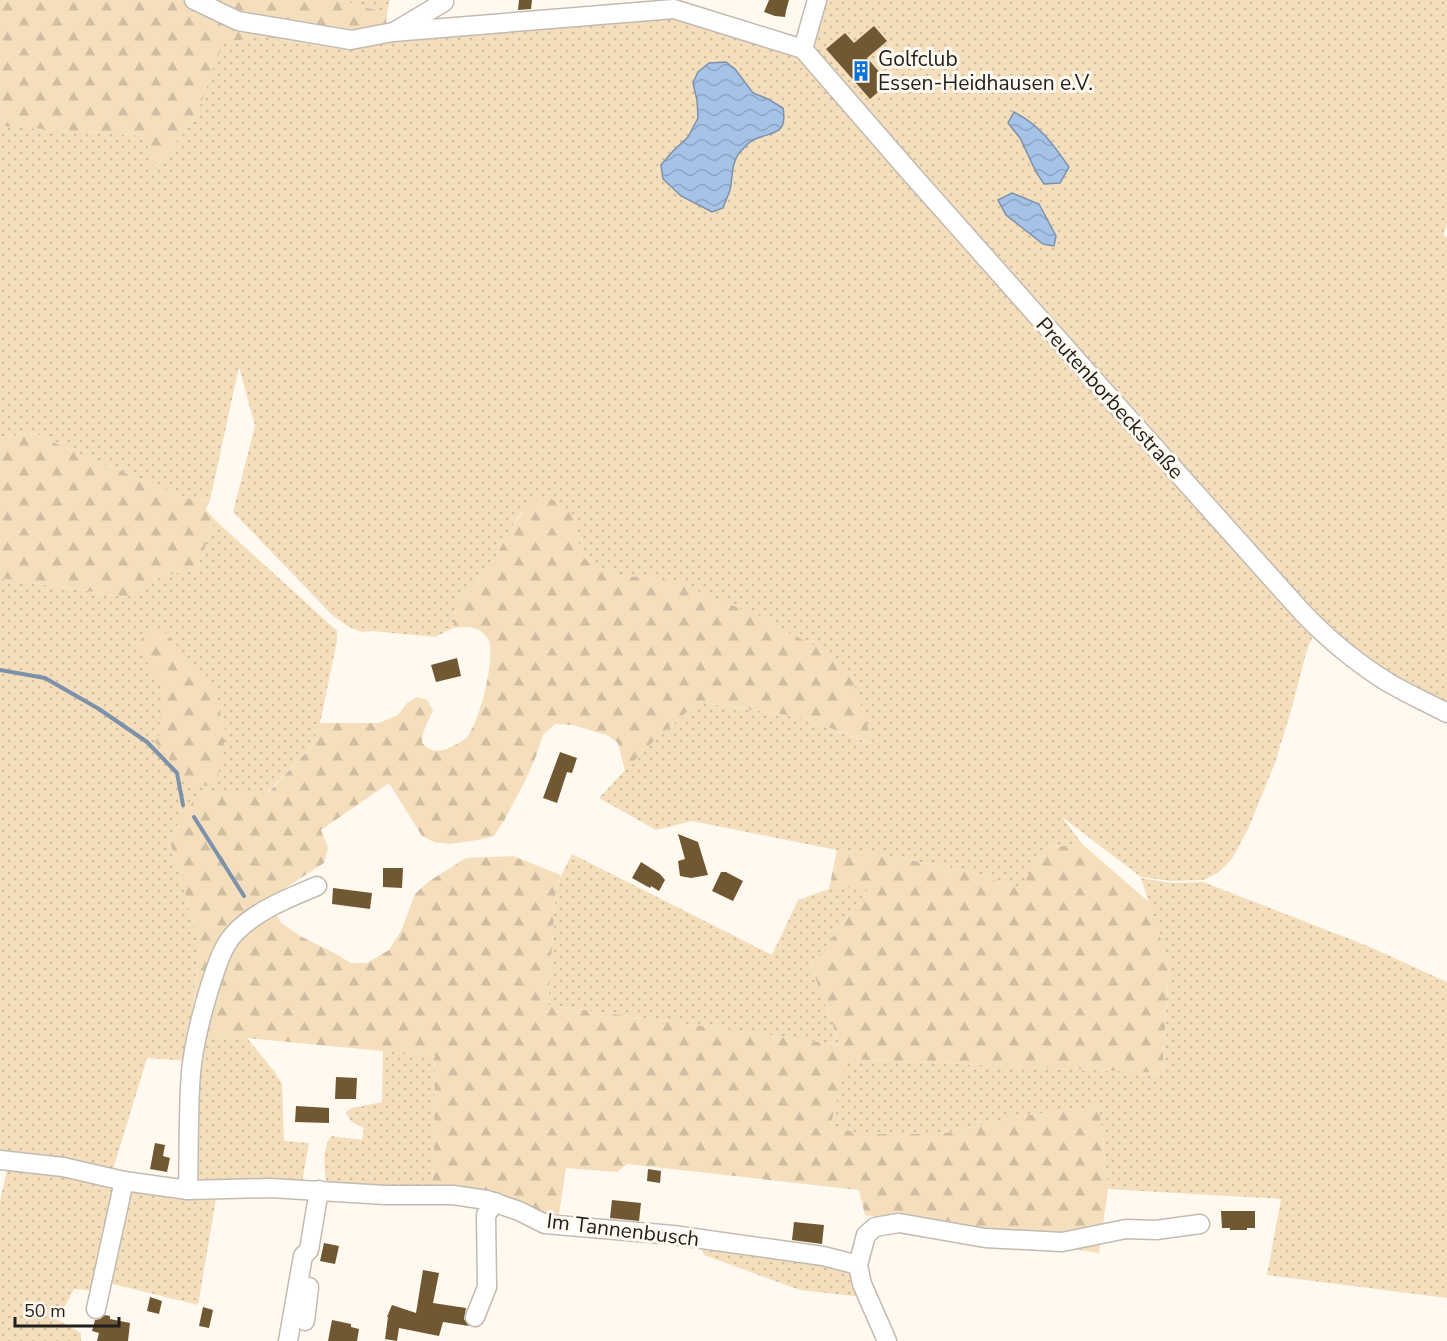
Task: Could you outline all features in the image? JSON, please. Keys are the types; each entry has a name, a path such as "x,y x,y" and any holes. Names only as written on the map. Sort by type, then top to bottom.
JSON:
{"street":[{"path":"194,0 238,21 351,40 393,32 668,5 803,49 816,0"},
{"path":"393,32 444,2"},
{"name":"Preutenborbeckstraße","path":"803,49 1303,613 1354,658 1389,683 1447,713"},
{"path":"188,1190 191,1071 197,1030 227,942 255,917 276,904 317,885"},
{"name":"Im Tannenbusch","path":"0,1160 63,1167 124,1181 188,1190 270,1188 385,1196 453,1195 495,1202 545,1224 685,1237 822,1256 858,1265"},
{"path":"96,1309 124,1181"},
{"path":"288,1341 303,1256 309,1250 319,1190"},
{"path":"475,1317 487,1287 486,1215 495,1202"},
{"path":"887,1341 862,1284 858,1265 866,1235 875,1227 899,1223 985,1238 1062,1242 1126,1229 1156,1230 1200,1224"},
{"path":"304,1321 313,1256 309,1250"}],"green space":[{"path":"0,0 338,0 387,13 385,33 318,46 265,37 223,42 196,117 154,170 145,136 0,126"},
{"path":"338,0 390,0 387,13"},
{"name":"Golfclub Essen-Heidhausen e.V.","path":"809,0 1447,0 1447,223 1443,236 1447,237 1447,710 1318,629 1306,653 1275,763 1248,829 1232,859 1218,873 1203,880 1171,881 1141,877 1062,817 1083,845 1047,847 1020,888 962,870 877,854 837,850 692,821 656,830 599,798 645,749 698,702 800,717 872,744 789,633 765,618 648,576 622,577 609,572 584,559 579,550 577,528 521,513 492,563 479,581 462,595 456,609 453,628 435,637 362,632 349,627 332,615 233,512 255,426 239,367 210,500 190,499 86,457 34,433 0,438 0,126 146,136 154,170 196,117 222,42 265,37 318,46 385,33 677,4 797,39"},
{"path":"34,433 86,457 190,499 210,500 206,510 215,520 197,568 161,577 127,597 0,578 0,438"},
{"path":"548,498 560,503 572,514 577,528 579,550 585,559 622,577 648,576 684,585 765,618 826,651 853,680 873,744 800,717 698,702 645,749 625,771 618,743 609,736 573,725 555,724 543,735 526,779 494,836 449,844 434,842 422,836 389,783 321,830 328,848 324,863 268,899 281,923 351,963 367,963 389,950 401,931 415,894 428,882 466,858 513,856 561,875 556,886 548,1005 840,1045 811,966 870,887 829,889 837,850 877,854 962,870 1020,888 1047,847 1083,845 1149,902 1169,966 1162,1073 847,1059 831,1124 857,1134 941,1134 1021,1116 1099,1106 1108,1189 1099,1253 865,1215 859,1190 627,1164 617,1172 566,1168 558,1220 432,1187 435,1056 192,1033 199,942 169,838 200,791 269,792 313,745 320,723 379,723 398,715 407,703 417,697 427,700 433,710 423,735 422,743 425,746 435,751 443,750 466,738 478,715 485,690 490,665 490,644 480,630 469,627 453,628 456,609 462,595 479,581 492,563 510,530 530,502"},
{"path":"215,520 337,631 337,641 320,723 313,745 268,792 200,792 169,838 199,942 189,1061 147,1058 111,1176 217,1193 198,1305 97,1280 95,1291 74,1289 58,1320 81,1333 81,1341 0,1341 0,1201 8,1165 0,1164 0,578 127,597 161,577 197,568"},
{"path":"151,626 166,633 212,687 226,732 216,786 192,785 155,742 159,735 162,686 137,645"},
{"path":"572,854 772,955 798,900 829,889 871,886 811,966 840,1045 548,1005 556,886"},
{"path":"1141,878 1171,883 1203,882 1370,947 1447,982 1447,1298 1267,1275 1281,1199 1108,1189 1099,1106 1021,1116 941,1134 857,1134 831,1125 846,1059 1162,1073 1169,966"},
{"path":"201,1034 247,1038 274,1071 282,1084 284,1141 309,1143 302,1183 197,1183 195,1139"},
{"path":"383,1051 435,1056 432,1187 380,1190 327,1184 325,1153 331,1136 362,1140 364,1128 352,1122 346,1114 347,1111 382,1102"},
{"path":"704,1241 856,1267 862,1297 800,1290 704,1255 702,1251"}],"water":[{"path":"726,62 735,69 753,93 783,108 784,117 783,124 777,132 752,141 738,154 734,163 730,190 723,208 712,212 681,196 663,179 661,165 688,137 698,118 693,83 698,72 709,63"},
{"path":"1014,112 1039,129 1069,167 1060,183 1044,184 1036,172 1020,138 1008,123"},
{"path":"1012,193 1039,204 1056,236 1054,246 1043,244 1006,215 998,200"}],"building":[{"path":"519,0 532,0 531,9 518,10"},
{"path":"769,0 789,0 785,17 764,12"},
{"name":"Golfclub Essen-Heidhausen e.V.","path":"874,26 887,41 867,58 889,83 870,99 826,49 845,33 854,43"},
{"path":"457,658 461,676 436,682 431,665"},
{"path":"560,752 577,758 572,773 567,772 557,803 543,798"},
{"path":"678,834 698,842 708,875 691,878 680,876 678,861 685,859"},
{"path":"641,862 665,880 659,891 632,878"},
{"path":"383,868 403,868 402,888 383,887"},
{"path":"721,872 726,872 743,881 733,901 712,891"},
{"path":"333,888 372,893 370,909 332,904"},
{"path":"336,1077 357,1078 356,1099 335,1099"},
{"path":"296,1106 329,1108 329,1123 295,1122"},
{"path":"155,1143 165,1145 163,1156 170,1158 167,1172 150,1169"},
{"path":"648,1169 661,1171 660,1183 647,1181"},
{"path":"612,1200 641,1203 639,1221 610,1218"},
{"path":"1221,1211 1255,1211 1255,1228 1230,1230 1230,1228 1222,1228"},
{"path":"794,1222 824,1225 822,1244 792,1240"},
{"path":"324,1243 339,1246 335,1264 320,1261"},
{"path":"423,1270 439,1273 433,1303 466,1308 464,1319 469,1326 443,1322 439,1336 399,1328 397,1341 385,1339 387,1317 392,1305 416,1313"},
{"path":"150,1297 162,1301 159,1314 147,1311"},
{"path":"203,1307 213,1310 209,1328 199,1326"},
{"path":"105,1315 110,1316 110,1319 130,1323 128,1341 97,1341 99,1333 92,1331 95,1320"},
{"path":"332,1320 351,1324 351,1327 359,1329 357,1341 328,1341"}],"waterway":[{"path":"0,670 45,678 99,709 147,742 177,773 183,805"},
{"path":"194,817 244,896"}],"place":[{"name":"Golfclub Essen-Heidhausen e.V.","path":"861,71"}]}
